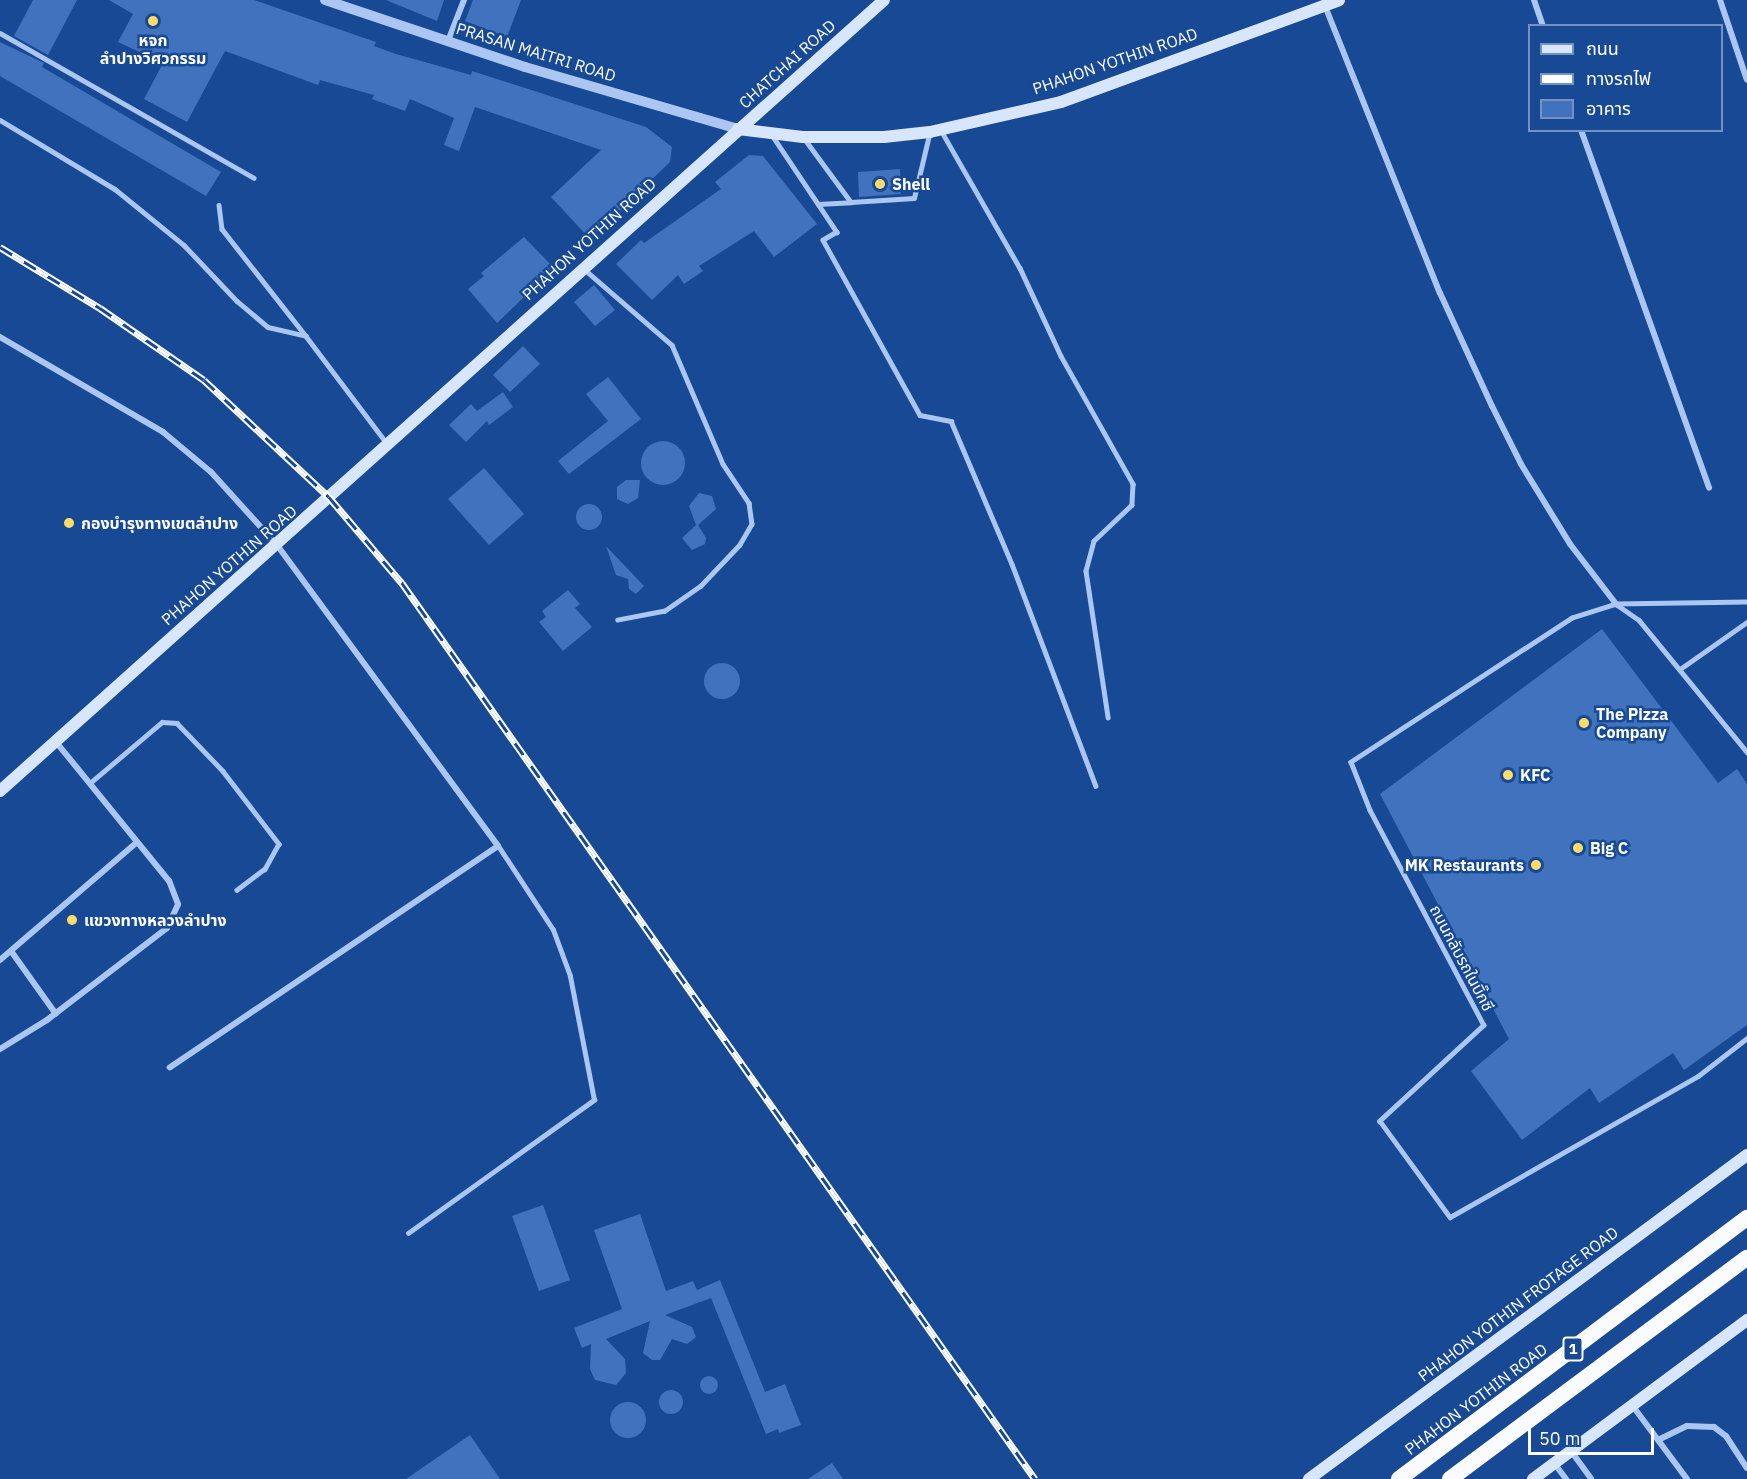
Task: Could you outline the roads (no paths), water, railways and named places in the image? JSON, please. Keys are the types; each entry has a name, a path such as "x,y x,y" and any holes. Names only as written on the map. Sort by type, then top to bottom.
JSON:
{"highway":[{"name":"PHAHON YOTHIN ROAD","path":"1399,1479 1747,1218"},
{"name":"1","path":"1450,1479 1747,1258"}],"main road":[{"name":"CHATCHAI ROAD","path":"738,129 884,0"},
{"name":"PHAHON YOTHIN ROAD","path":"0,791 277,545 738,129 803,137 884,137 935,131 1061,102 1339,0"},
{"name":"PHAHON YOTHIN FROTAGE ROAD","path":"1313,1477 1747,1155"},
{"path":"1533,1479 1747,1320"}],"street":[{"name":"PRASAN MAITRI ROAD","path":"325,0 448,41 738,129"},
{"path":"448,41 464,0"},
{"path":"1534,0 1542,24"},
{"path":"1720,0 1747,80"},
{"path":"1325,5 1440,293 1497,415 1521,464 1570,544 1616,604"},
{"path":"1582,132 1709,488"},
{"path":"0,337 163,432 211,472 277,545 498,846 170,1067"},
{"path":"0,1049 56,1014 167,928 175,915 178,904 169,881 56,742"},
{"path":"0,960 136,843"},
{"path":"11,951 56,1014"},
{"path":"1632,1405 1687,1479"},
{"path":"1658,1440 1687,1426 1714,1427 1726,1436 1747,1468"},
{"path":"1570,1450 1591,1479"},
{"path":"1554,1462 1566,1479"}],"lane":[{"path":"0,33 254,178"},
{"path":"0,120 115,189 184,245 237,301 268,327 306,336"},
{"path":"818,204 914,198 935,131"},
{"path":"935,131 1020,268 1061,356 1133,484 1132,505 1095,541 1086,571 1108,717"},
{"path":"771,133 837,232 823,240 920,415 951,421 1012,564 1096,786"},
{"path":"803,137 851,202"},
{"path":"219,205 222,229 388,445"},
{"path":"584,268 672,345 723,464 749,503 752,524 740,545 701,586 665,611 618,620"},
{"path":"1616,604 1747,602"},
{"path":"1616,604 1639,620 1747,752"},
{"name":"ถนนกลับรถในบิ๊กซี","path":"1616,604 1572,618 1351,762 1370,810 1484,1025 1380,1121 1450,1218 1698,1076 1747,1038"},
{"path":"1680,669 1747,622"},
{"path":"90,783 162,722 177,723 223,771 279,844 265,869 237,890"},
{"path":"408,1233 594,1100 570,976 557,939 533,895 498,846"}],"railway":[{"path":"0,247 100,308 204,380 329,497 402,583 1035,1479"}],"place":[{"name":"หจก ลำปางวิศวกรรม","path":"153,21"},
{"name":"Shell","path":"880,184"},
{"name":"กองบำรุงทางเขตลำปาง","path":"69,523"},
{"name":"The Pizza Company","path":"1584,723"},
{"name":"KFC","path":"1508,775"},
{"name":"Big C","path":"1578,848"},
{"name":"MK Restaurants","path":"1536,865"},
{"name":"แขวงทางหลวงลำปาง","path":"72,920"}]}
